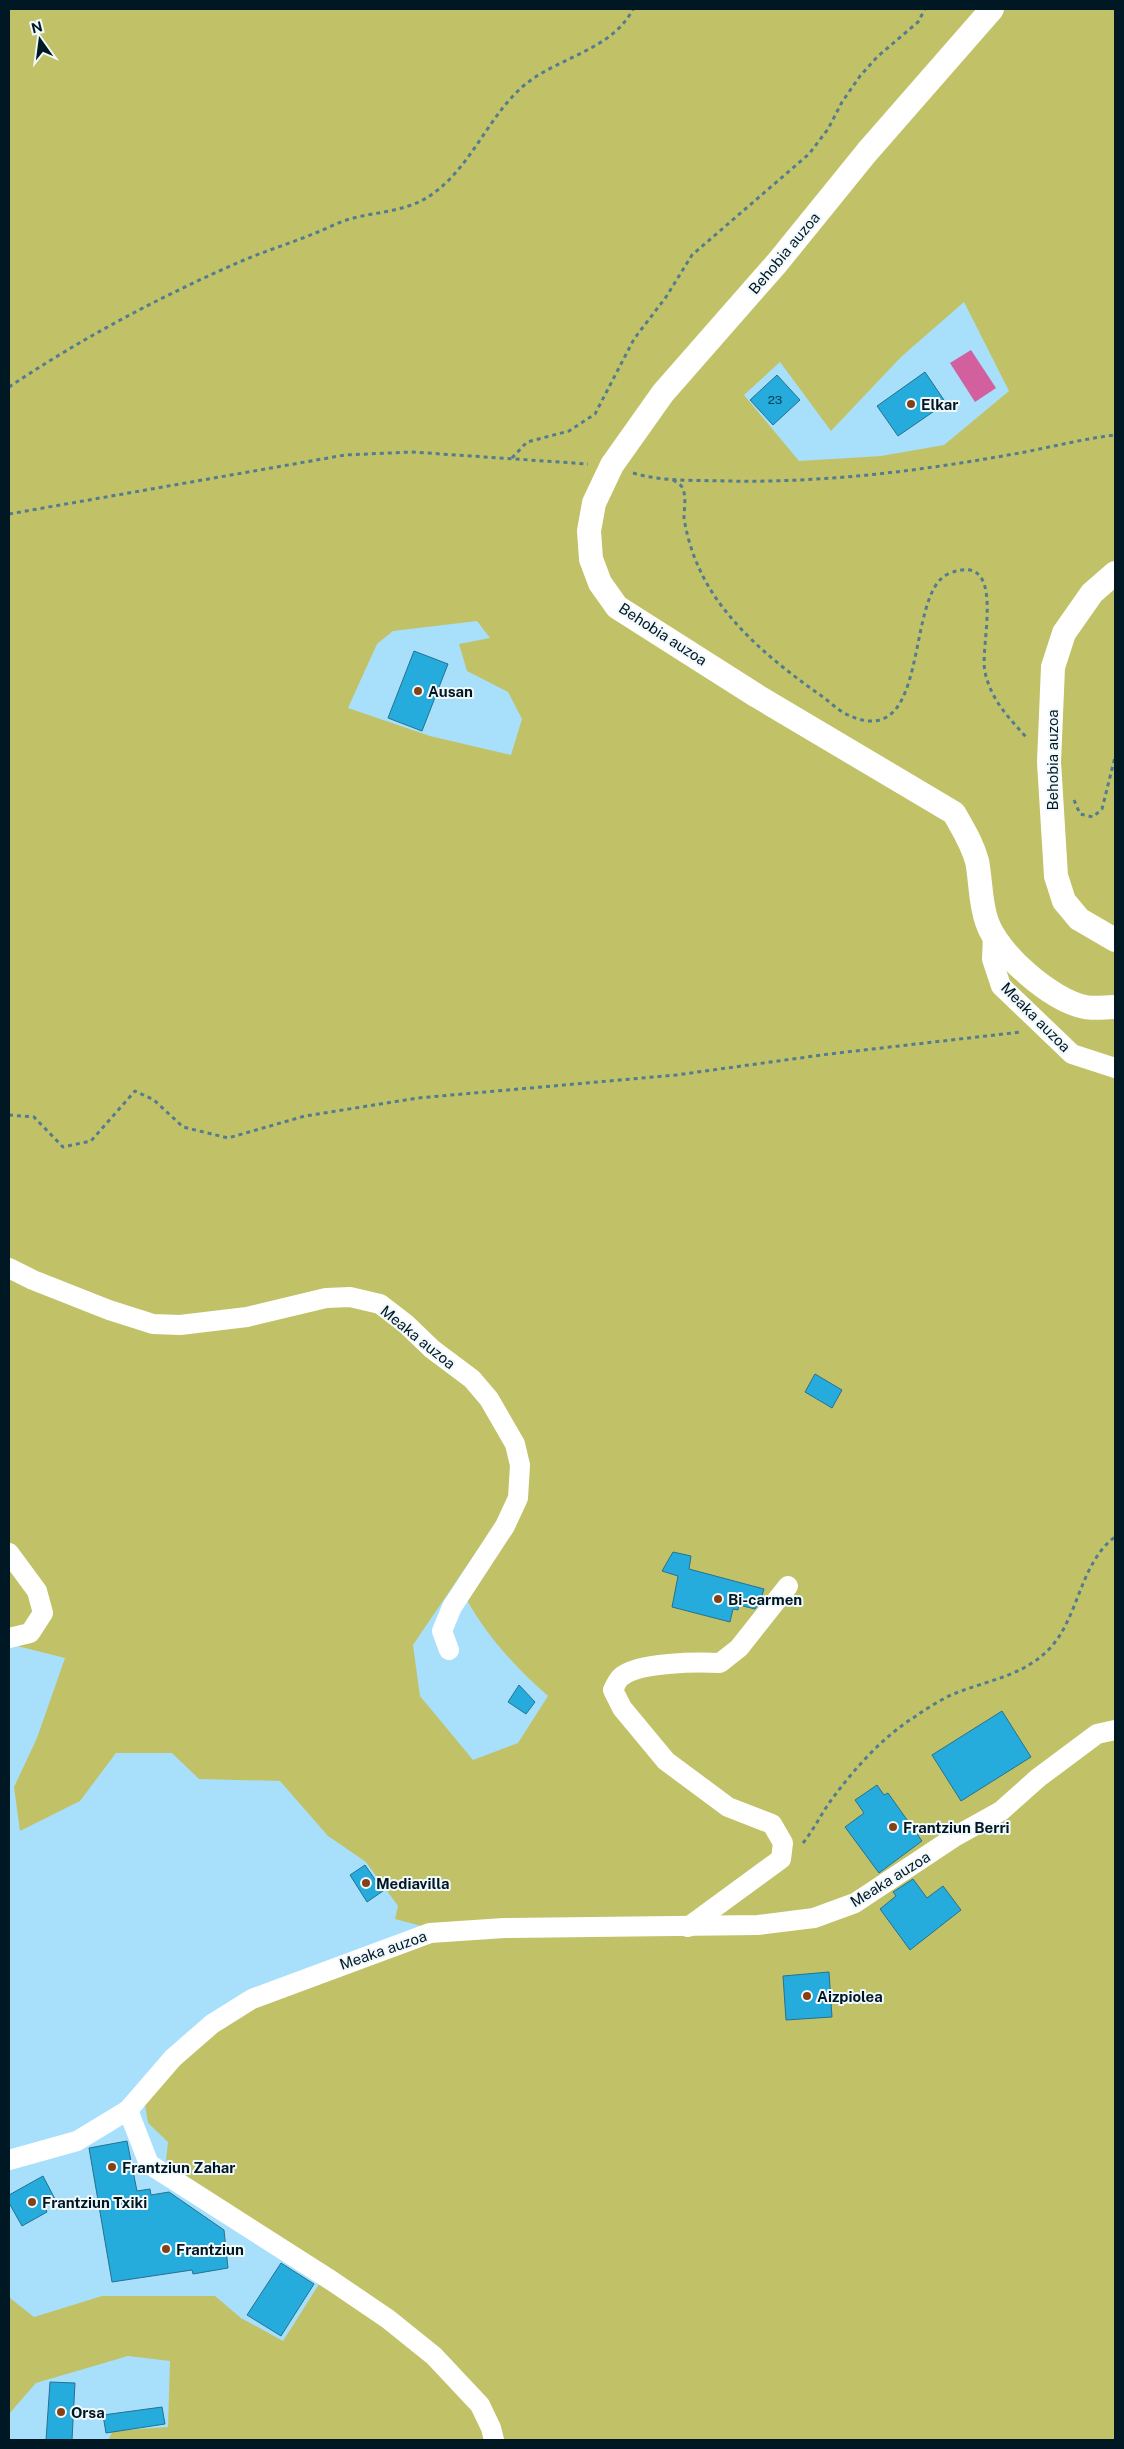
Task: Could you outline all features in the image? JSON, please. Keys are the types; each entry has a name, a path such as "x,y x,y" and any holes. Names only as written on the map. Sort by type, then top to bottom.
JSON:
{"street":[{"name":"Behobia auzoa","path":"992,9 867,152 777,262 663,393 612,465 594,503 589,531 591,559 600,583 617,607 757,696 954,813 972,847 977,862 986,920 993,937 1040,984 1057,995 1085,1007 1115,1006"},
{"name":"Behobia auzoa","path":"1115,573 1092,594 1064,633 1053,667 1050,762 1056,876 1064,901 1079,919 1115,940"},
{"name":"Meaka auzoa","path":"993,937 992,959 1001,986 1072,1054 1115,1068"},
{"name":"Meaka auzoa","path":"9,1268 109,1310 153,1324 180,1325 247,1317 326,1298 350,1297 380,1304 472,1379 489,1399 515,1444 520,1465 518,1498 505,1526 452,1607 442,1631 449,1650"},
{"path":"9,1552 37,1590 43,1613 30,1633 9,1638"},
{"path":"688,1927 781,1859 783,1843 772,1824 728,1807 666,1761 622,1708 613,1690 621,1676 639,1670 683,1662 720,1663 739,1648 788,1586"},
{"name":"Meaka auzoa","path":"9,2160 76,2141 128,2110 172,2058 212,2024 252,1999 430,1933 504,1928 758,1925 814,1918 855,1903 956,1836 1001,1810 1038,1778 1097,1734 1115,1730"},
{"path":"128,2110 149,2164 388,2319 434,2356 480,2405 491,2428 494,2440"}],"path":[{"path":"9,387 42,364 116,323 244,260 350,219 416,204 436,192 476,148 503,109 525,85 547,69 588,50 611,35 629,18 633,9"},
{"path":"511,459 527,442 569,431 595,414 634,339 666,297 692,255 809,154 828,129 842,102 860,76 877,57 918,22 925,9"},
{"path":"9,514 345,455 412,452 612,465 636,474 672,479 772,482 888,473 1015,454 1080,439 1115,436"},
{"path":"672,479 681,486 686,500 684,517 692,550 706,582 718,600 762,649 792,676 847,715 865,720 881,719 898,706 907,692 925,611 933,590 941,578 958,570 973,572 984,580 988,596 983,647 985,672 996,703 1050,762"},
{"path":"1071,792 1080,814 1093,818 1102,810 1115,757"},
{"path":"9,1115 34,1117 63,1147 91,1141 135,1091 154,1100 183,1127 228,1138 305,1116 418,1098 676,1075 829,1054 1047,1030"},
{"path":"781,1859 803,1843 817,1825 834,1797 857,1769 912,1719 954,1694 1017,1672 1034,1663 1052,1646 1068,1620 1092,1567 1108,1542 1115,1537"}],"shaded area":[{"path":"9,9 1115,9 1115,2440 108,2440 113,2431 168,2427 170,2361 128,2356 36,2383 9,2414 10,2298 34,2317 102,2296 215,2296 241,2318 283,2341 328,2270 202,2189 166,2160 168,2142 148,2123 145,2105 177,2062 215,2027 258,2003 429,1928 395,1919 398,1906 366,1862 328,1836 280,1781 199,1779 172,1753 116,1753 80,1801 20,1831 14,1787 37,1738 65,1658 9,1644","holes":["964,302 1009,391 944,445 881,456 799,461 744,395 780,362 831,431 901,357","477,621 490,638 459,644 467,671 508,692 522,719 511,755 430,736 348,708 377,644 393,631","514,1472 522,1507 465,1597 482,1624 502,1650 548,1696 518,1743 473,1760 420,1696 413,1645 508,1505"]},
{"path":"971,350 996,388 975,402 950,363"}],"building":[{"name":"Elkar","path":"925,372 946,403 898,436 877,406"},
{"path":"777,375 800,400 773,425 750,400"},
{"name":"Ausan","path":"414,651 448,664 422,731 388,718"},
{"path":"815,1374 842,1390 832,1408 805,1392"},
{"name":"Bi-carmen","path":"673,1552 691,1556 689,1569 764,1589 760,1602 755,1609 739,1605 738,1610 733,1609 730,1622 672,1607 678,1576 662,1571"},
{"path":"519,1685 535,1702 526,1714 508,1702"},
{"path":"1002,1711 1031,1757 961,1801 932,1755"},
{"name":"Frantziun Berri","path":"877,1785 884,1795 888,1793 922,1841 879,1873 845,1827 864,1813 855,1800"},
{"name":"Mediavilla","path":"365,1865 383,1891 367,1902 350,1875"},
{"path":"913,1879 927,1898 943,1886 961,1910 910,1950 880,1909 896,1896 893,1892"},
{"name":"Aizpiolea","path":"829,1972 832,2017 786,2020 783,1976"},
{"name":"Frantziun","path":"127,2141 137,2191 150,2189 151,2195 169,2192 224,2230 228,2268 193,2274 192,2270 112,2282 89,2148"},
{"name":"Frantziun Txiki","path":"43,2176 56,2201 45,2207 47,2212 22,2226 9,2203 9,2195"},
{"path":"281,2263 314,2284 281,2336 247,2315"},
{"name":"Orsa","path":"50,2382 75,2383 72,2440 46,2440"},
{"path":"162,2407 165,2424 106,2433 103,2415"}],"place":[{"name":"Elkar","path":"911,404"},
{"name":"Ausan","path":"418,691"},
{"name":"Bi-carmen","path":"718,1599"},
{"name":"Frantziun Berri","path":"893,1827"},
{"name":"Mediavilla","path":"366,1883"},
{"name":"Aizpiolea","path":"807,1996"},
{"name":"Frantziun Zahar","path":"112,2167"},
{"name":"Frantziun Txiki","path":"32,2202"},
{"name":"Frantziun","path":"166,2249"},
{"name":"Orsa","path":"61,2412"}]}
